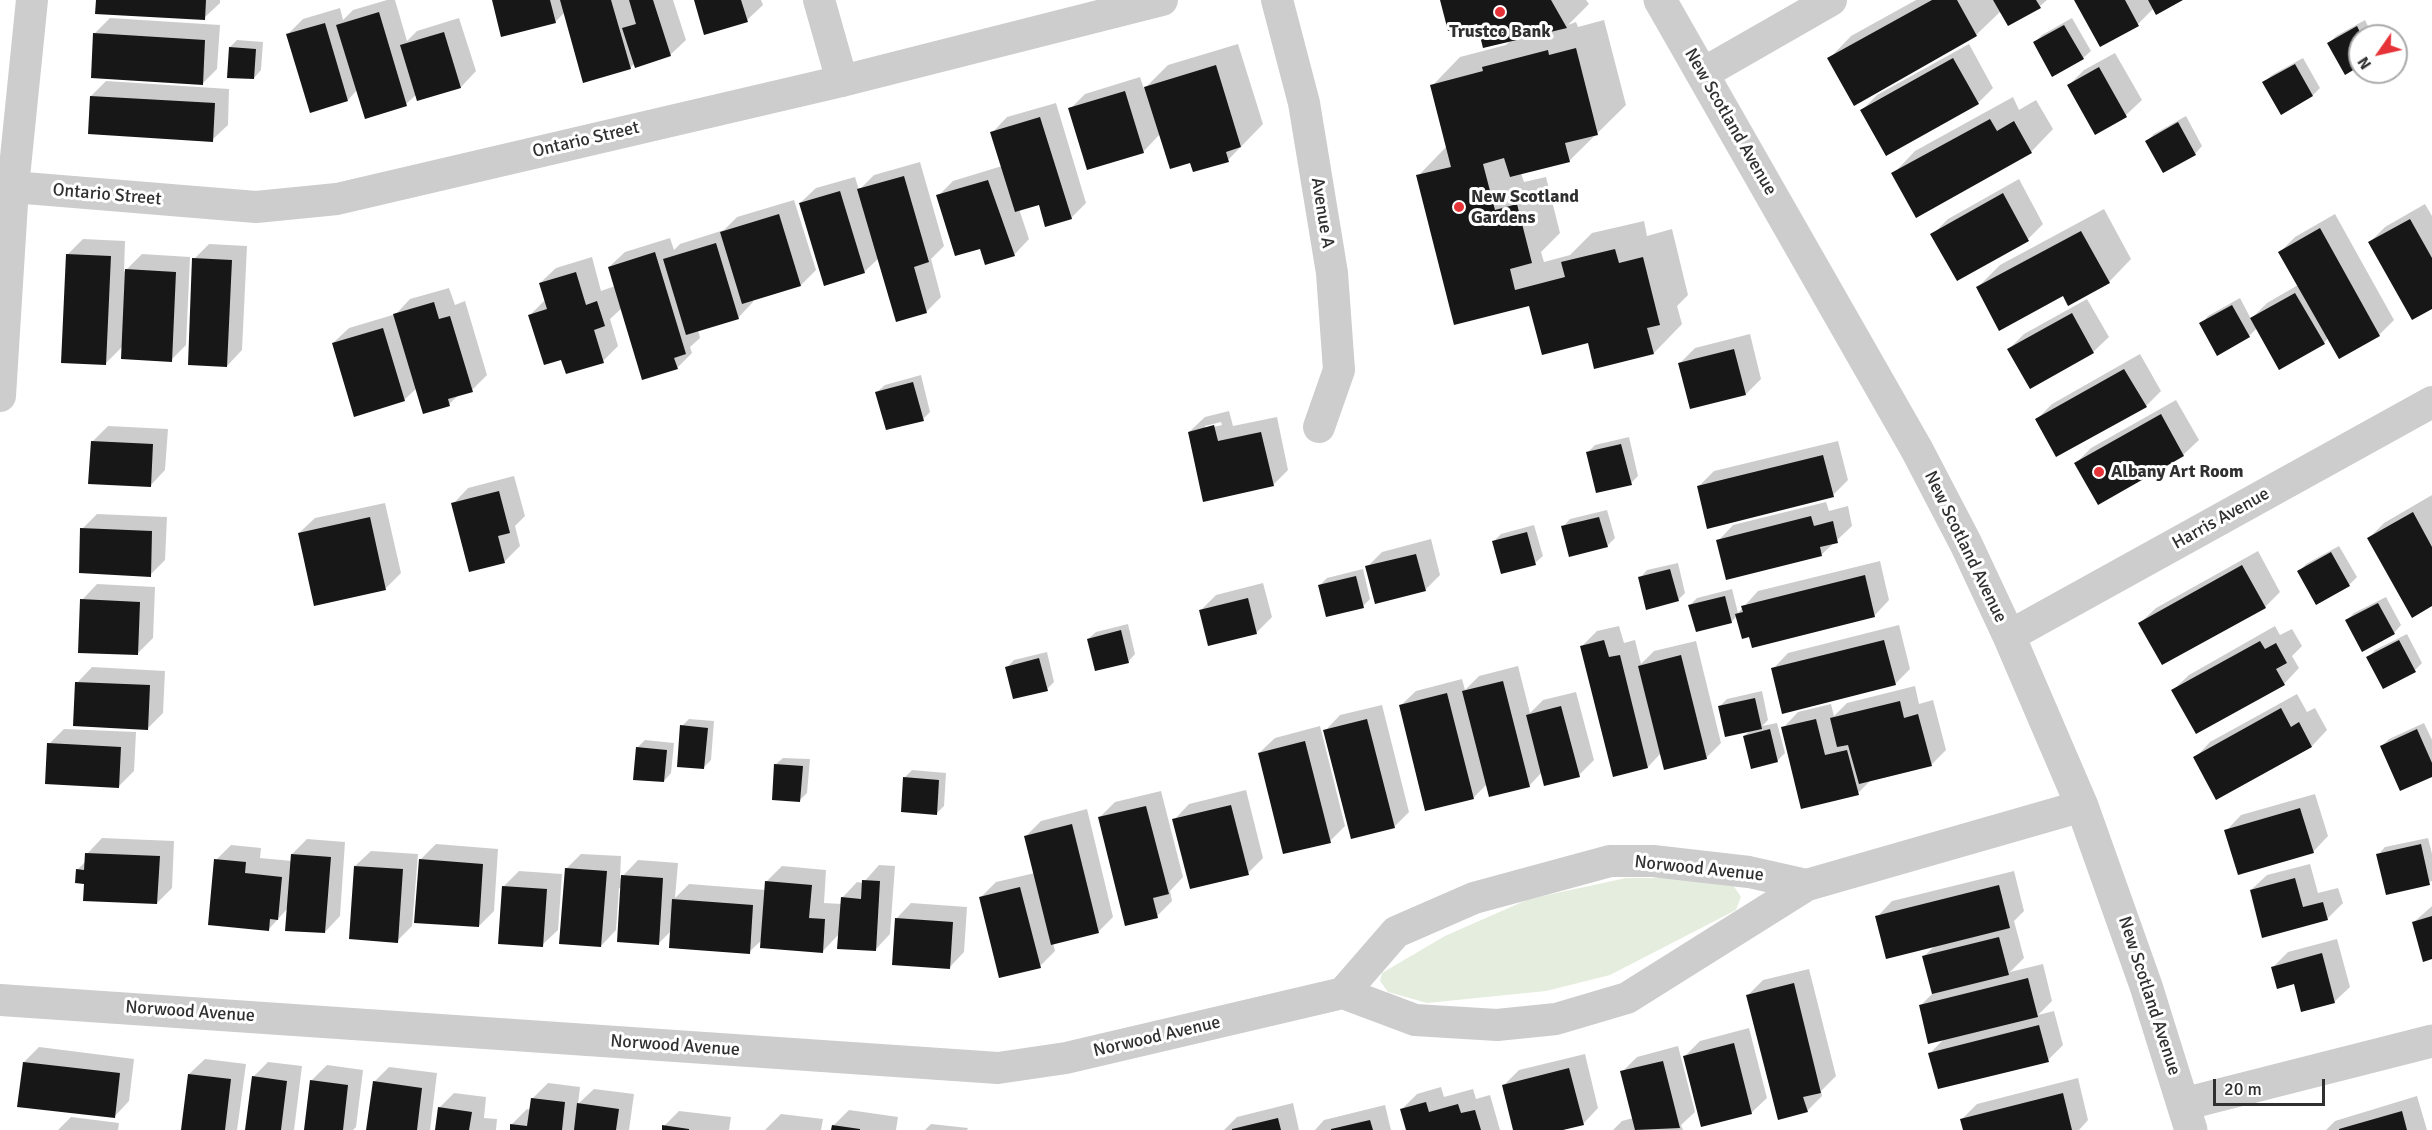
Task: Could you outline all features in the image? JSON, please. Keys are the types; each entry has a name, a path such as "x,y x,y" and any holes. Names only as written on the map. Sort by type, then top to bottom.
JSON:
{"street":[{"path":"0,396 7,187 32,0"},
{"path":"819,0 842,81"},
{"name":"Ontario Street","path":"7,187 256,207 337,199 842,81 1162,0"},
{"name":"Avenue A","path":"1277,0 1304,103 1332,273 1339,370 1320,427"},
{"name":"New Scotland Avenue","path":"1660,0 1917,450 1966,544 2009,636 2082,806 2142,975 2188,1117"},
{"path":"1702,74 1831,0"},
{"name":"Harris Avenue","path":"2009,636 2432,402"},
{"name":"Norwood Avenue","path":"0,1000 998,1068 1066,1058 1343,993 1415,1020 1497,1025 1556,1019 1627,999 1807,885 2082,806"},
{"name":"Norwood Avenue","path":"1343,993 1396,933 1474,898 1610,861 1653,861 1749,872 1807,885"},
{"path":"2188,1117 2432,1041"}],"green space":[{"path":"1626,878 1683,878 1733,885 1741,897 1736,910 1610,975 1546,991 1427,1003 1388,992 1380,981 1382,973 1445,936 1529,899"}],"building":[{"path":"96,0 206,0 205,20 95,14"},
{"path":"492,0 550,0 556,23 501,37"},
{"path":"560,0 611,0 631,69 583,83"},
{"path":"629,0 653,0 671,56 635,68 622,28 636,24"},
{"path":"694,0 741,0 748,22 704,35"},
{"name":"Trustco Bank","path":"1440,0 1551,0 1567,28 1483,48 1477,24 1448,31"},
{"path":"1932,0 1957,0 1977,36 1854,106 1827,58"},
{"path":"1993,0 2036,0 2041,8 2008,26"},
{"path":"2074,0 2125,0 2139,26 2100,47"},
{"path":"2148,0 2183,0 2156,15"},
{"path":"379,12 407,106 365,119 336,25"},
{"path":"325,23 348,101 310,113 286,34"},
{"path":"2064,25 2084,59 2052,77 2033,42"},
{"path":"2348,31 2348,73 2345,75 2327,43"},
{"path":"444,32 461,88 417,101 400,45"},
{"path":"93,33 205,40 203,85 91,78"},
{"path":"229,47 256,49 254,79 227,78"},
{"name":"New Scotland Gardens","path":"1576,48 1598,135 1565,143 1570,162 1510,177 1504,158 1483,164 1495,210 1517,204 1532,263 1510,269 1515,290 1565,277 1561,262 1615,249 1619,263 1643,257 1660,325 1647,328 1654,354 1594,369 1588,343 1542,355 1529,306 1454,325 1416,175 1451,167 1430,85 1483,71 1482,67 1548,50 1549,55"},
{"path":"1953,58 1979,104 1886,156 1860,110"},
{"path":"2295,64 2313,96 2281,115 2262,82"},
{"path":"1216,65 1241,147 1226,152 1229,162 1193,172 1190,163 1170,169 1144,87"},
{"path":"2099,67 2127,117 2095,135 2067,85"},
{"path":"1125,91 1144,153 1087,170 1068,108"},
{"path":"90,96 215,103 213,142 88,134"},
{"path":"1040,117 1072,219 1045,227 1039,205 1015,212 990,132"},
{"path":"1990,119 1997,131 2014,121 2032,153 1916,218 1891,173"},
{"path":"2178,122 2196,155 2163,173 2145,141"},
{"path":"904,176 929,262 914,267 927,313 896,322 857,189"},
{"path":"988,180 1015,256 985,265 980,249 955,256 936,195"},
{"path":"840,191 865,273 824,286 799,203"},
{"path":"2003,193 2029,241 1957,281 1930,234"},
{"path":"779,214 801,286 742,304 720,232"},
{"path":"2410,219 2432,258 2432,309 2412,320 2368,242"},
{"path":"2320,228 2380,336 2339,359 2278,252"},
{"path":"2081,231 2110,283 2068,306 2063,296 1999,331 1976,287"},
{"path":"716,243 739,319 686,335 663,259"},
{"path":"655,252 686,354 674,358 678,369 642,380 608,267"},
{"path":"66,254 111,256 106,365 61,363"},
{"path":"192,258 232,260 227,367 188,365"},
{"path":"125,269 176,272 172,362 121,359"},
{"path":"576,272 586,305 597,301 605,326 594,330 604,363 566,374 561,360 544,365 528,315 547,309 539,283"},
{"path":"2295,293 2325,344 2279,370 2250,318"},
{"path":"434,302 439,319 450,316 473,392 448,399 450,406 423,414 393,314"},
{"path":"2232,305 2250,337 2217,356 2199,323"},
{"path":"2072,313 2094,353 2030,389 2007,349"},
{"path":"383,328 405,401 354,417 332,343"},
{"path":"1734,349 1746,395 1690,409 1678,363"},
{"path":"2124,369 2147,407 2056,457 2035,419"},
{"path":"913,382 924,421 886,430 875,392"},
{"path":"2161,414 2184,456 2098,505 2074,463"},
{"path":"1214,425 1218,441 1261,432 1274,486 1203,502 1188,432"},
{"path":"91,441 153,444 151,487 88,484"},
{"path":"1621,444 1632,485 1596,493 1586,452"},
{"path":"1823,455 1834,497 1707,529 1697,486"},
{"path":"499,491 510,533 498,536 505,563 469,572 451,503"},
{"path":"2413,512 2432,547 2432,606 2412,618 2367,538"},
{"path":"1811,516 1814,526 1833,521 1838,543 1820,547 1822,556 1726,580 1716,540"},
{"path":"370,517 386,590 314,606 298,533"},
{"path":"1599,517 1608,547 1569,557 1561,526"},
{"path":"80,528 152,531 151,577 79,573"},
{"path":"1527,532 1536,565 1501,574 1492,541"},
{"path":"2331,552 2350,586 2316,605 2297,571"},
{"path":"1416,554 1426,591 1375,604 1365,566"},
{"path":"2242,565 2266,608 2162,665 2138,623"},
{"path":"1670,569 1679,601 1646,610 1638,577"},
{"path":"1865,575 1875,617 1752,648 1749,637 1742,639 1735,614 1743,612 1741,606"},
{"path":"1356,576 1364,608 1326,617 1318,585"},
{"path":"1725,596 1732,623 1696,632 1688,605"},
{"path":"1248,598 1257,634 1208,646 1199,610"},
{"path":"80,599 140,602 138,655 78,653"},
{"path":"2378,603 2395,634 2362,652 2345,620"},
{"path":"1121,630 1129,663 1095,671 1087,639"},
{"path":"1604,640 1609,657 1620,655 1648,768 1613,777 1580,646"},
{"path":"1884,640 1896,685 1782,714 1771,668"},
{"path":"2399,640 2416,672 2383,689 2366,657"},
{"path":"2260,641 2265,649 2276,643 2287,663 2276,669 2285,685 2196,734 2171,690"},
{"path":"1681,655 1707,759 1664,770 1638,666"},
{"path":"1039,658 1048,691 1013,699 1005,667"},
{"path":"1503,681 1530,787 1489,797 1462,691"},
{"path":"75,682 150,685 148,730 73,726"},
{"path":"1447,693 1474,799 1425,811 1399,705"},
{"path":"1755,698 1762,729 1725,737 1718,706"},
{"path":"1900,701 1904,718 1918,714 1932,766 1859,784 1848,745 1837,747 1830,718"},
{"path":"1561,706 1580,777 1544,786 1526,715"},
{"path":"2281,708 2291,727 2299,722 2312,747 2216,800 2193,757"},
{"path":"1367,719 1395,828 1351,839 1323,730"},
{"path":"1816,719 1825,755 1847,750 1859,795 1801,809 1781,727"},
{"path":"680,725 708,728 704,769 677,767"},
{"path":"1770,729 1778,762 1751,769 1743,736"},
{"path":"2417,729 2432,763 2432,777 2400,791 2380,746"},
{"path":"1305,741 1331,843 1283,854 1258,753"},
{"path":"47,743 121,747 119,788 45,784"},
{"path":"636,747 667,750 664,782 633,780"},
{"path":"774,764 803,766 800,802 772,800"},
{"path":"903,777 939,780 937,815 901,812"},
{"path":"1231,805 1249,875 1190,889 1172,819"},
{"path":"1146,806 1169,894 1153,898 1158,918 1125,926 1098,817"},
{"path":"2300,808 2314,853 2238,875 2224,830"},
{"path":"1072,824 1099,933 1051,945 1024,836"},
{"path":"2421,844 2430,885 2386,895 2376,854"},
{"path":"85,853 160,856 157,904 83,901 84,884 75,883 76,869 84,870"},
{"path":"291,854 331,857 325,933 285,931"},
{"path":"214,859 246,862 245,873 282,877 278,920 270,919 269,931 208,925"},
{"path":"419,859 483,864 479,927 414,923"},
{"path":"354,866 403,869 398,943 349,939"},
{"path":"565,868 607,871 601,947 559,944"},
{"path":"621,875 663,878 659,945 617,942"},
{"path":"2295,878 2303,907 2323,902 2328,920 2262,938 2250,890"},
{"path":"862,880 880,881 876,951 837,949 841,897 861,899"},
{"path":"765,881 812,885 809,918 825,919 823,953 760,948"},
{"path":"1999,885 2010,928 1886,959 1875,916"},
{"path":"502,886 547,889 543,947 498,944"},
{"path":"1020,887 1041,968 999,978 979,897"},
{"path":"672,899 753,905 750,954 669,948"},
{"path":"2432,916 2432,959 2423,962 2412,922"},
{"path":"895,918 953,922 950,969 892,965"},
{"path":"1999,937 2009,975 1932,994 1922,956"},
{"path":"2322,953 2335,1003 2301,1012 2294,984 2277,989 2271,967"},
{"path":"2028,978 2038,1017 1928,1044 1919,1005"},
{"path":"1794,983 1821,1093 1803,1097 1808,1112 1778,1120 1746,995"},
{"path":"2039,1025 2049,1062 1938,1089 1928,1053"},
{"path":"1734,1043 1752,1114 1701,1127 1683,1056"},
{"path":"1663,1061 1680,1128 1635,1130 1620,1071"},
{"path":"23,1062 120,1073 115,1118 17,1107"},
{"path":"1569,1068 1584,1125 1563,1130 1513,1130 1502,1085"},
{"path":"188,1074 231,1079 225,1130 181,1130"},
{"path":"252,1076 287,1081 281,1130 245,1130"},
{"path":"310,1080 348,1085 343,1130 304,1130"},
{"path":"373,1081 422,1088 417,1130 366,1130"},
{"path":"2063,1093 2072,1130 1963,1130 1960,1119"},
{"path":"531,1098 565,1102 562,1130 510,1130 510,1124 527,1126"},
{"path":"1426,1102 1429,1112 1458,1104 1461,1113 1475,1110 1481,1130 1406,1130 1400,1109"},
{"path":"577,1103 619,1109 616,1130 574,1130"},
{"path":"438,1107 472,1112 469,1130 435,1130"},
{"path":"2402,1111 2407,1130 2339,1130 2339,1129"},
{"path":"1278,1118 1281,1130 1232,1130 1232,1129"},
{"path":"1370,1120 1373,1130 1331,1130 1331,1129"},
{"path":"662,1125 689,1129 689,1130 662,1130"},
{"path":"832,1125 860,1129 860,1130 831,1130"}],"place":[{"name":"Trustco Bank","path":"1500,12"},
{"name":"New Scotland Gardens","path":"1459,207"},
{"name":"Albany Art Room","path":"2099,472"}]}
